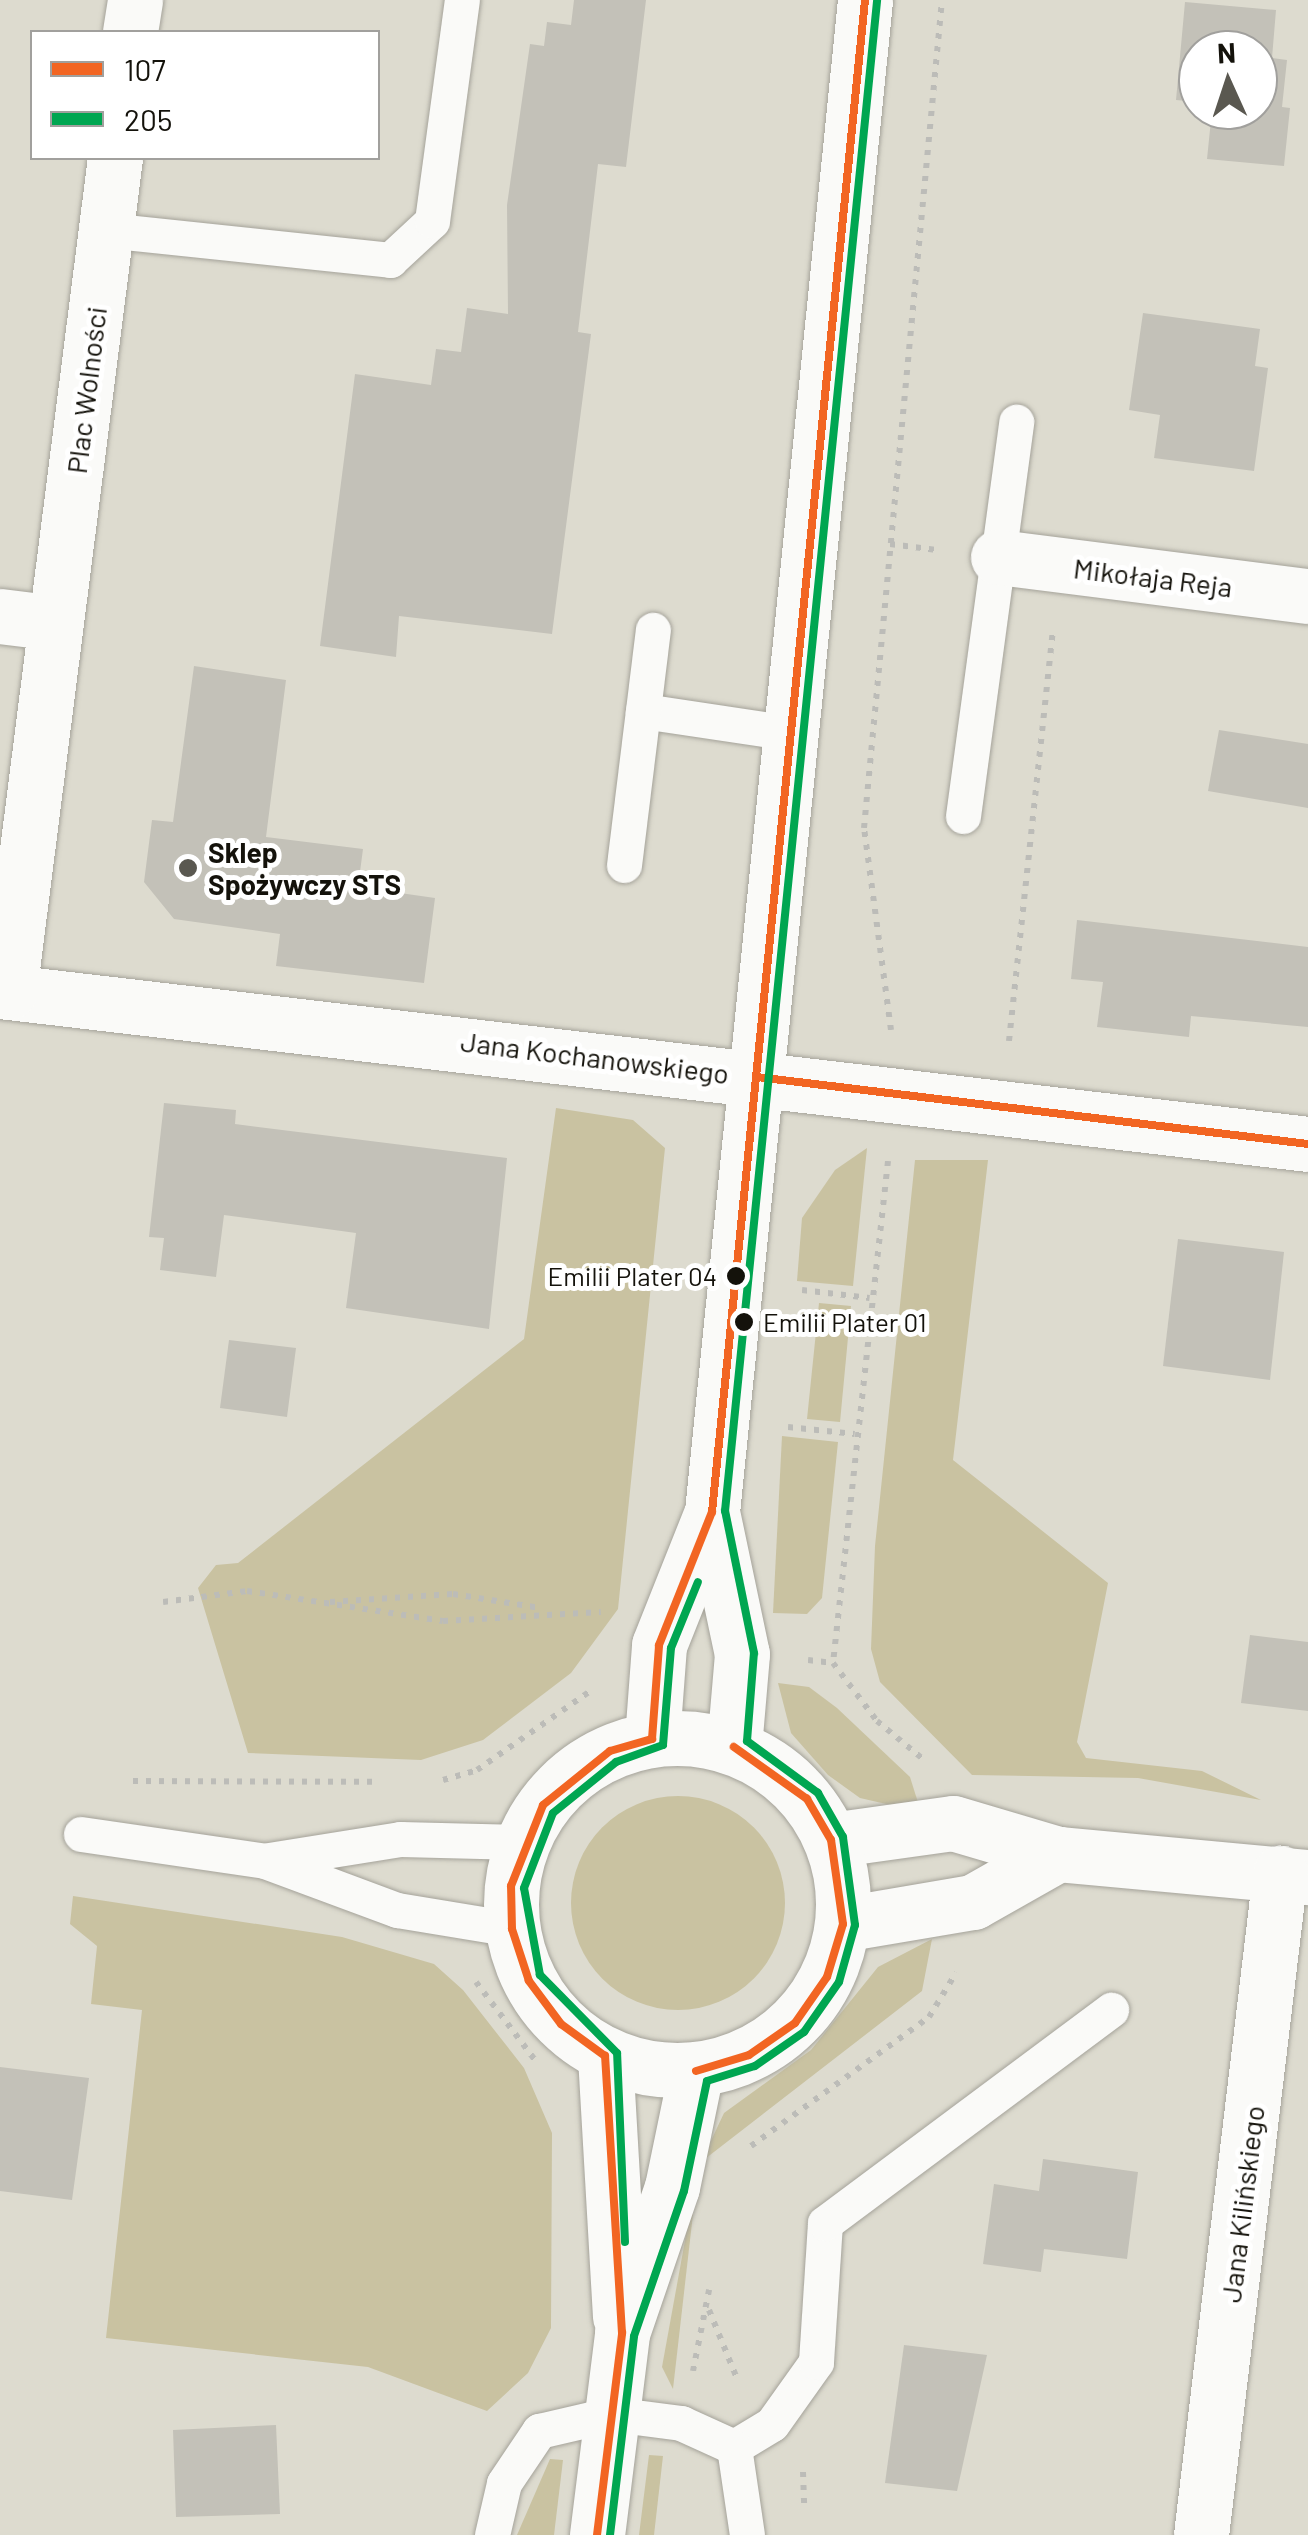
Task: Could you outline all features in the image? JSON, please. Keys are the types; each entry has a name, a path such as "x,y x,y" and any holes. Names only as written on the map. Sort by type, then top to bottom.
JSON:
{"street":[{"path":"130,30 134,0"},
{"path":"734,1747 742,1654 712,1512 866,0"},
{"name":"Plac Wolności","path":"5,991 115,160"},
{"name":"Mikołaja Reja","path":"998,557 1308,596"},
{"path":"0,616 56,622"},
{"name":"Jana Kochanowskiego","path":"5,991 1308,1144"},
{"path":"652,1739 638,1632 712,1512"},
{"path":"652,1739 734,1747 807,1799 831,1840 843,1924 827,1978 795,2023 749,2054 696,2071 605,2056 561,2024 528,1981 512,1930 521,1842 573,1774 652,1739"},
{"path":"831,1840 954,1823 1058,1854 1294,1875"},
{"path":"843,1924 972,1902 1058,1854"},
{"name":"Jana Kilińskiego","path":"1202,2535 1294,1875"},
{"path":"597,2535 622,2333 605,2056"},
{"path":"622,2333 672,2187 696,2071"}],"lane":[{"path":"106,230 390,260 432,222 462,0"},
{"path":"964,816 1016,422"},
{"path":"624,864 653,630"},
{"path":"643,711 792,733"},
{"path":"82,1834 265,1861 397,1910 512,1930"},
{"path":"265,1861 400,1839 521,1842"},
{"path":"734,2447 772,2424 816,2362 824,2222 1111,2010"},
{"path":"492,2535 504,2483 539,2431 612,2414 681,2422 734,2447"},
{"path":"734,2447 747,2535"}],"path":[{"path":"942,0 864,828 870,924 897,1055 833,1663 877,1721 924,1760 954,1823"},
{"path":"1008,1048 1060,565"},
{"path":"800,1310 802,1290 870,1298"},
{"path":"790,1408 788,1428 855,1434"},
{"path":"163,1602 247,1591 443,1621 544,1610"},
{"path":"318,1603 453,1594 638,1632"},
{"path":"429,1782 477,1770 578,1703 616,1640 638,1632"},
{"path":"742,1654 833,1663"},
{"path":"116,1781 383,1782"},
{"path":"734,2160 929,2017 973,1933 972,1902"},
{"path":"464,1966 548,2082"},
{"path":"708,2309 710,2274"}],"shaded area":[{"path":"556,1108 633,1120 665,1148 618,1609 571,1673 483,1740 421,1760 248,1753 198,1588 216,1565 238,1563 524,1339"},
{"path":"867,1148 853,1286 797,1281 802,1218 835,1170"},
{"path":"915,1160 988,1160 953,1460 1108,1583 1077,1742 1086,1758 1202,1771 1261,1800 1138,1778 972,1775 880,1682 871,1649 875,1546"},
{"path":"819,1303 851,1306 840,1422 807,1419"},
{"path":"782,1436 838,1442 822,1598 807,1614 773,1613"},
{"path":"778,1683 809,1687 837,1708 910,1777 921,1812 860,1798 828,1775 791,1733"},
{"path":"678,1796 719,1804 753,1828 777,1862 785,1903 777,1944 753,1978 719,2002 678,2010 637,2002 603,1978 579,1944 571,1903 579,1862 603,1828 637,1804"},
{"path":"73,1896 342,1937 434,1964 463,1990 524,2068 552,2133 551,2328 528,2373 487,2411 368,2367 106,2338 142,2010 91,2004 97,1946 70,1924"},
{"path":"932,1939 922,1991 701,2162 724,2113 811,2050 878,1967"},
{"path":"690,2213 693,2214 673,2389 662,2367"},
{"path":"649,2455 663,2456 654,2535 639,2535"},
{"path":"550,2459 563,2460 554,2535 517,2535"}],"building":[{"path":"574,0 646,0 626,167 598,164 578,332 591,334 552,634 399,616 396,657 320,646 355,374 431,385 436,349 461,352 467,308 508,314 507,205 530,44 544,46 547,22 571,25"},
{"path":"1185,2 1276,10 1274,30 1182,30"},
{"path":"1278,59 1287,60 1282,107 1290,108 1284,166 1207,159 1210,130 1278,130"},
{"path":"1143,313 1260,329 1255,366 1268,368 1254,471 1154,458 1160,415 1129,410"},
{"path":"194,666 286,680 266,837 363,849 358,887 435,898 424,983 276,966 280,934 174,919 144,882 152,820 173,822"},
{"path":"1219,730 1308,744 1308,808 1208,791"},
{"path":"1077,920 1308,947 1308,1027 1191,1016 1189,1037 1097,1027 1103,982 1071,979"},
{"path":"164,1103 236,1110 235,1124 507,1158 489,1329 346,1308 356,1233 224,1215 216,1277 160,1270 164,1238 149,1237"},
{"path":"1178,1239 1284,1252 1270,1380 1163,1366"},
{"path":"229,1340 296,1348 287,1417 220,1408"},
{"path":"1250,1635 1308,1642 1308,1711 1241,1703"},
{"path":"0,2067 89,2078 72,2200 0,2191"},
{"path":"1043,2159 1138,2172 1127,2259 1044,2249 1041,2272 983,2264 994,2184 1039,2191"},
{"path":"904,2345 987,2355 957,2491 885,2483"},
{"path":"276,2425 280,2514 176,2517 173,2430"}],"transit line":[{"name":"107","path":"597,2535 622,2333 605,2056 561,2024 529,1981 512,1929 511,1886 543,1805 610,1751 652,1739 659,1645 712,1512 865,0"},
{"name":"205","path":"610,2535 634,2336 684,2191 707,2081 755,2066 804,2032 839,1982 855,1925 843,1837 818,1793 747,1741 754,1653 725,1511 877,1"},
{"name":"107","path":"757,1077 1308,1144"},
{"name":"205","path":"625,2242 617,2053 540,1975 524,1888 553,1813 616,1762 663,1745 671,1648 698,1582"},
{"name":"107","path":"696,2071 749,2055 795,2023 827,1977 843,1924 831,1840 807,1799 734,1747"}],"place":[{"name":"Sklep Spożywczy STS","path":"188,868"},
{"name":"Emilii Plater 04","path":"736,1276"},
{"name":"Emilii Plater 01","path":"744,1322"}]}
